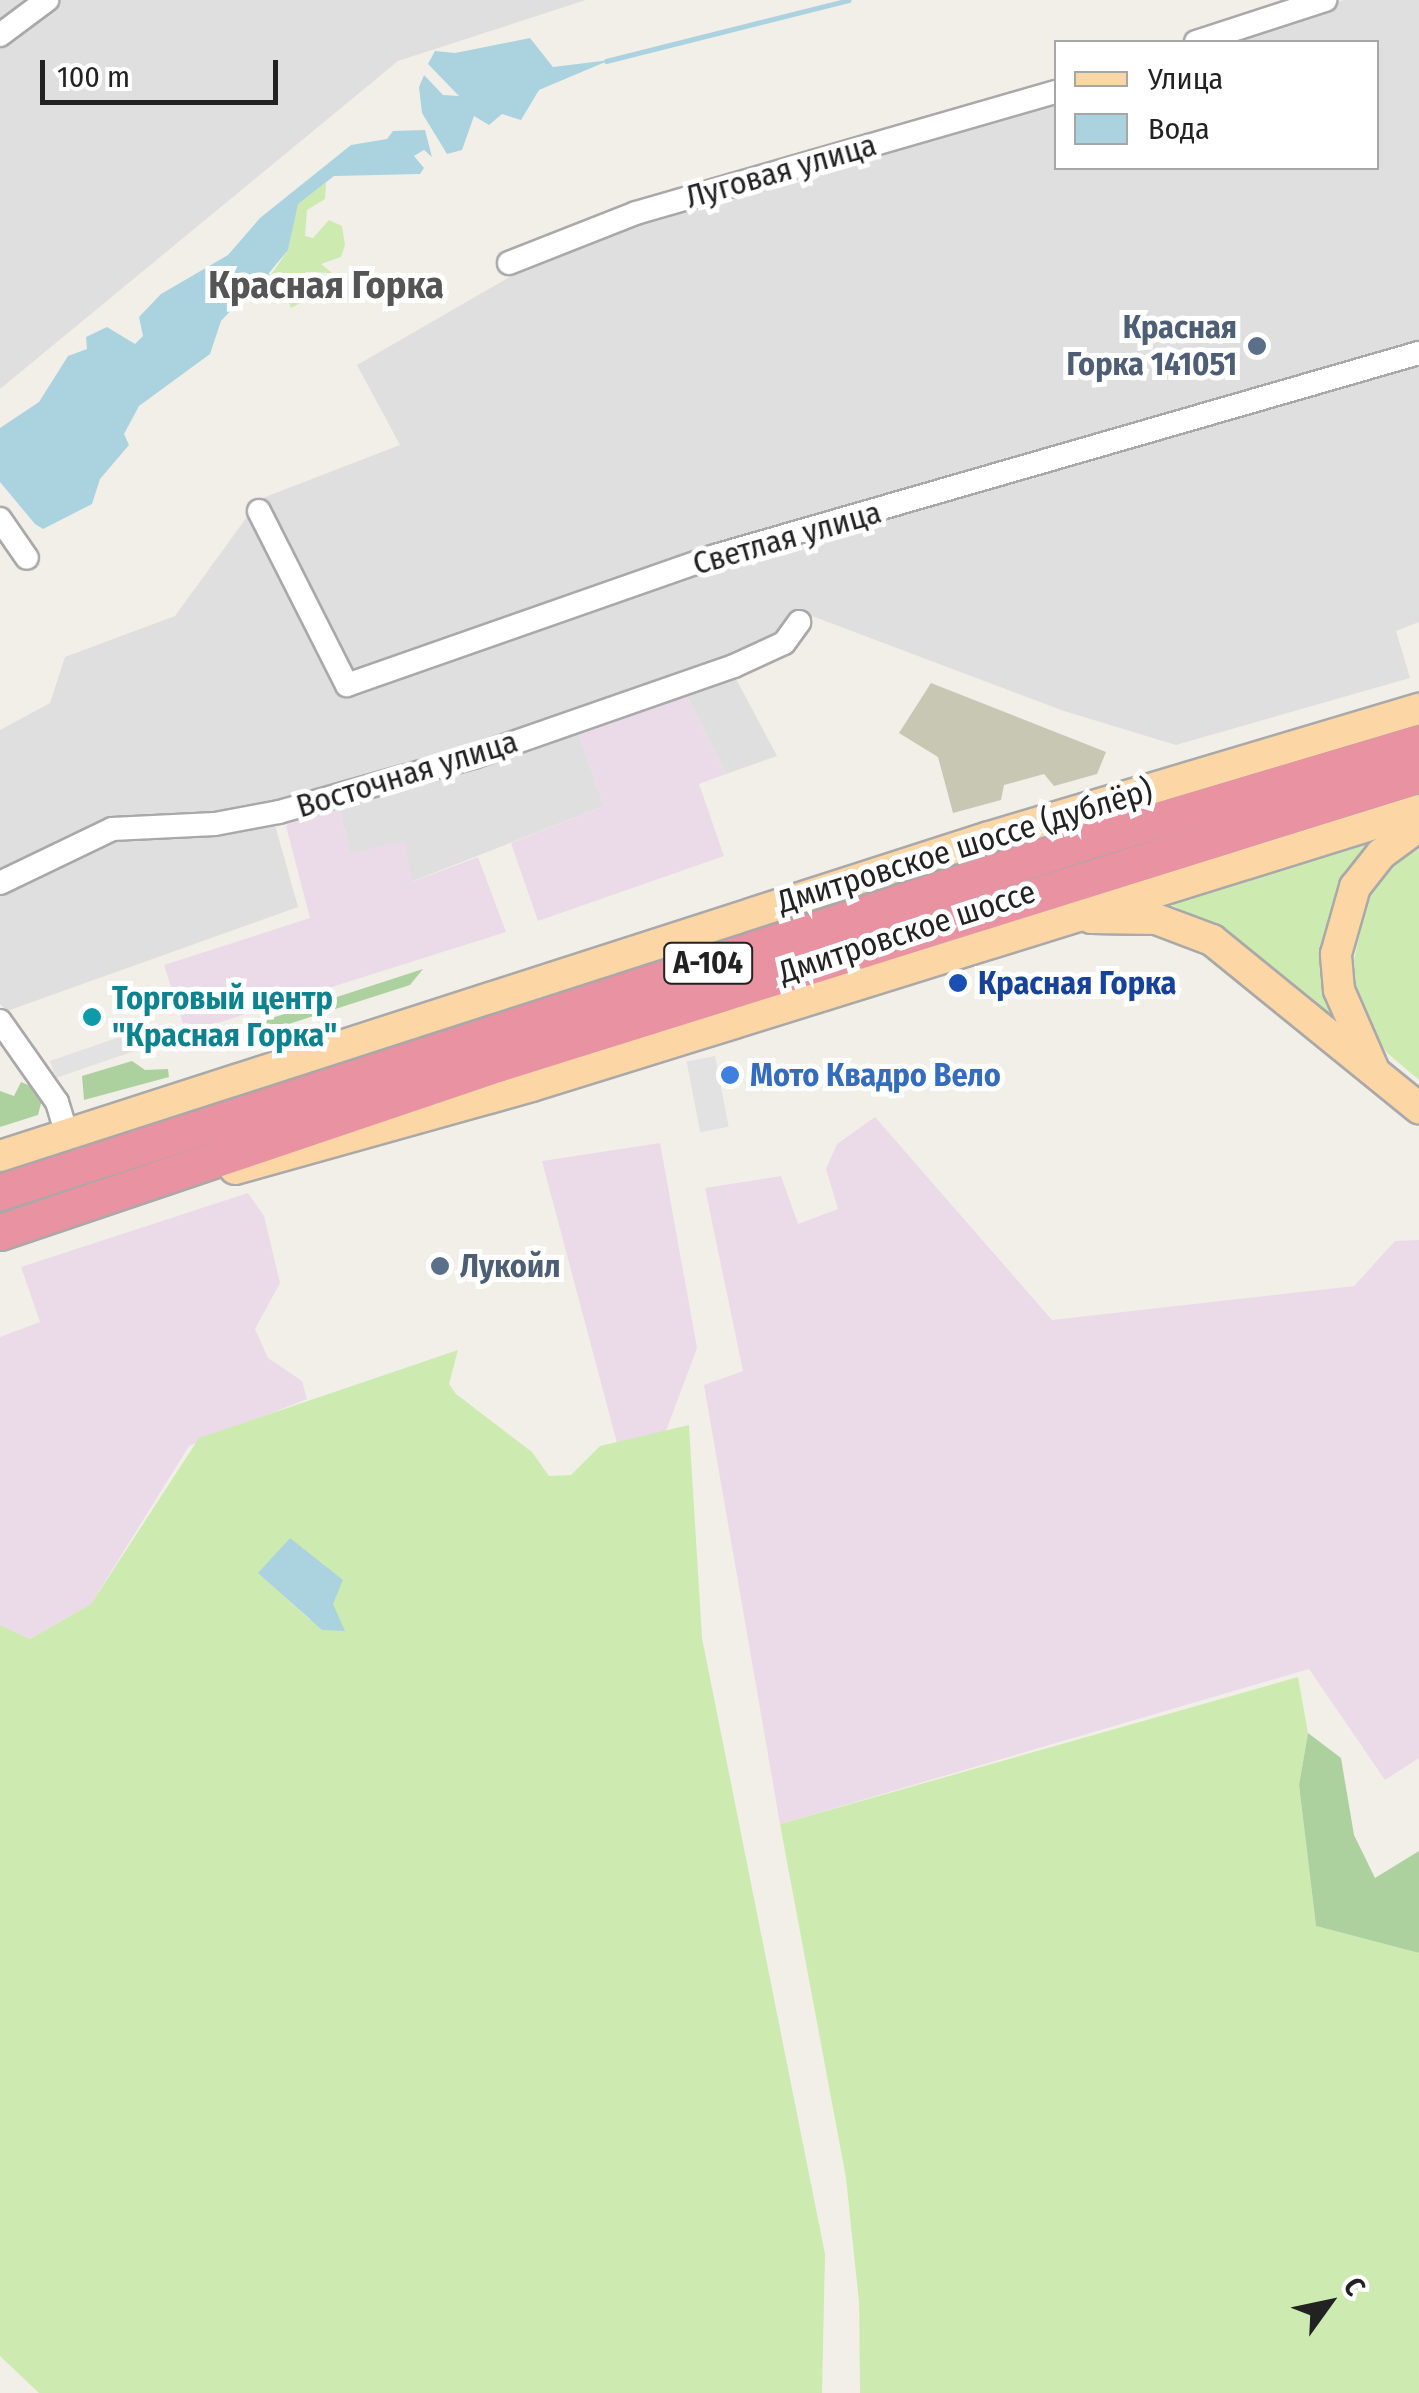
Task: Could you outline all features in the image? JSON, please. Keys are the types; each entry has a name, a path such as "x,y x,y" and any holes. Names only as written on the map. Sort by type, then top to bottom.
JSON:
{"highway":[{"name":"Дмитровское шоссе","path":"0,1192 1101,837 1419,742"},
{"name":"Дмитровское шоссе","path":"0,1232 515,1058 1419,775"}],"main road":[{"name":"Дмитровское шоссе (дублёр)","path":"0,1156 989,837 1419,709"},
{"path":"83,1204 228,1171 532,1086 1059,918 1419,810"},
{"path":"1382,1083 1354,1038 1336,954 1355,887 1382,854 1419,826"},
{"path":"1059,918 1156,919 1212,940 1382,1083 1419,1108"}],"street":[{"path":"0,35 46,0"},
{"path":"1202,40 1326,0"},
{"name":"Луговая улица","path":"509,263 636,213 1054,93"},
{"name":"Светлая улица","path":"258,511 347,684 714,556 1419,353"},
{"path":"0,519 27,558"},
{"name":"Восточная улица","path":"0,883 112,829 247,818 473,757 734,666 784,643 799,622"},
{"path":"0,1021 10,1050 57,1102 67,1135"}],"shaded area":[{"path":"0,0 586,0 398,61 0,389"},
{"path":"1344,0 1419,0 1419,622 1396,631 1410,678 1176,745 1064,711 804,613 748,650 600,705 271,811 298,907 7,1011 0,1004 0,730 50,703 65,657 175,616 260,499 400,445 357,365 527,267 639,221 1054,100 1054,170 1379,170 1379,40 1223,40"},
{"path":"734,675 777,756 726,774 686,694"},
{"path":"931,683 1106,752 1097,774 1054,786 1044,774 1004,785 1001,800 953,813 938,757 899,733"},
{"path":"686,694 726,774 699,784 724,856 538,921 511,843 604,806 578,731"},
{"path":"578,731 604,806 411,882 350,854 338,802"},
{"path":"338,802 350,854 405,841 412,882 478,857 506,932 186,1033 164,965 310,918 286,826 295,814"},
{"path":"137,1031 143,1048 56,1078 50,1061"},
{"path":"715,1056 729,1127 700,1132 687,1062"},
{"path":"875,1117 1052,1320 1354,1286 1395,1241 1419,1240 1419,1758 1385,1780 1309,1669 780,1824 704,1385 743,1371 705,1188 781,1176 798,1224 838,1209 826,1169 837,1144"},
{"path":"660,1143 697,1348 666,1431 617,1443 542,1161"},
{"path":"248,1193 264,1216 280,1283 255,1329 268,1358 302,1381 307,1399 189,1446 91,1604 30,1639 0,1625 0,1337 40,1322 21,1267"}],"green space":[{"path":"326,182 325,199 307,210 305,236 313,238 329,220 342,226 345,245 341,257 321,264 332,273 305,272 314,284 311,297 291,308 285,290 299,288 299,282 266,282 288,250 297,204"},
{"path":"1366,841 1374,847 1349,883 1336,1025 1237,941 1170,904"},
{"path":"1419,841 1419,1080 1387,1053 1368,1025 1356,998 1353,964 1368,897 1386,869"},
{"path":"423,969 410,985 242,1039 229,1032"},
{"path":"132,1061 145,1070 168,1069 169,1077 84,1100 82,1076"},
{"path":"21,1082 44,1092 38,1115 0,1127 0,1091 14,1096"},
{"path":"458,1350 449,1384 456,1394 532,1452 549,1476 571,1475 600,1446 689,1425 702,1638 825,2254 822,2393 39,2393 0,2356 0,1625 30,1639 91,1604 199,1438","holes":["290,1538 329,1573 332,1604 310,1620 259,1573"]},
{"path":"1298,1677 1308,1733 1299,1785 1316,1926 1419,1953 1419,2393 860,2393 859,2302 846,2178 780,1824"},
{"path":"1308,1733 1341,1758 1354,1835 1375,1878 1419,1851 1419,1953 1316,1926 1299,1785"}],"water":[{"path":"530,38 553,67 610,60 539,90 521,120 502,114 489,125 474,116 462,150 447,154 422,113 419,87 424,75 443,95 459,96 428,64 435,51 455,53"},
{"path":"425,130 432,157 424,150 414,156 424,168 420,174 334,176 298,204 288,250 269,273 267,289 247,293 221,321 210,354 139,406 124,434 129,445 100,479 92,504 43,529 35,524 0,482 0,428 39,402 68,356 87,349 86,337 107,327 135,344 143,336 139,317 161,294 228,255 260,218 351,145 387,139 393,131"},
{"path":"290,1538 343,1580 333,1604 345,1631 322,1630 258,1573"}],"waterway":[{"path":"606,61 848,0"}],"place":[{"name":"Красная Горка 141051","path":"1257,346"},
{"name":"Красная Горка","path":"958,983"},
{"name":"Торговый центр \"Красная Горка\"","path":"92,1017"},
{"name":"Мото Квадро Вело","path":"730,1075"},
{"name":"Лукойл","path":"440,1266"}],"district":[{"name":"Красная Горка","path":"326,286"}]}
